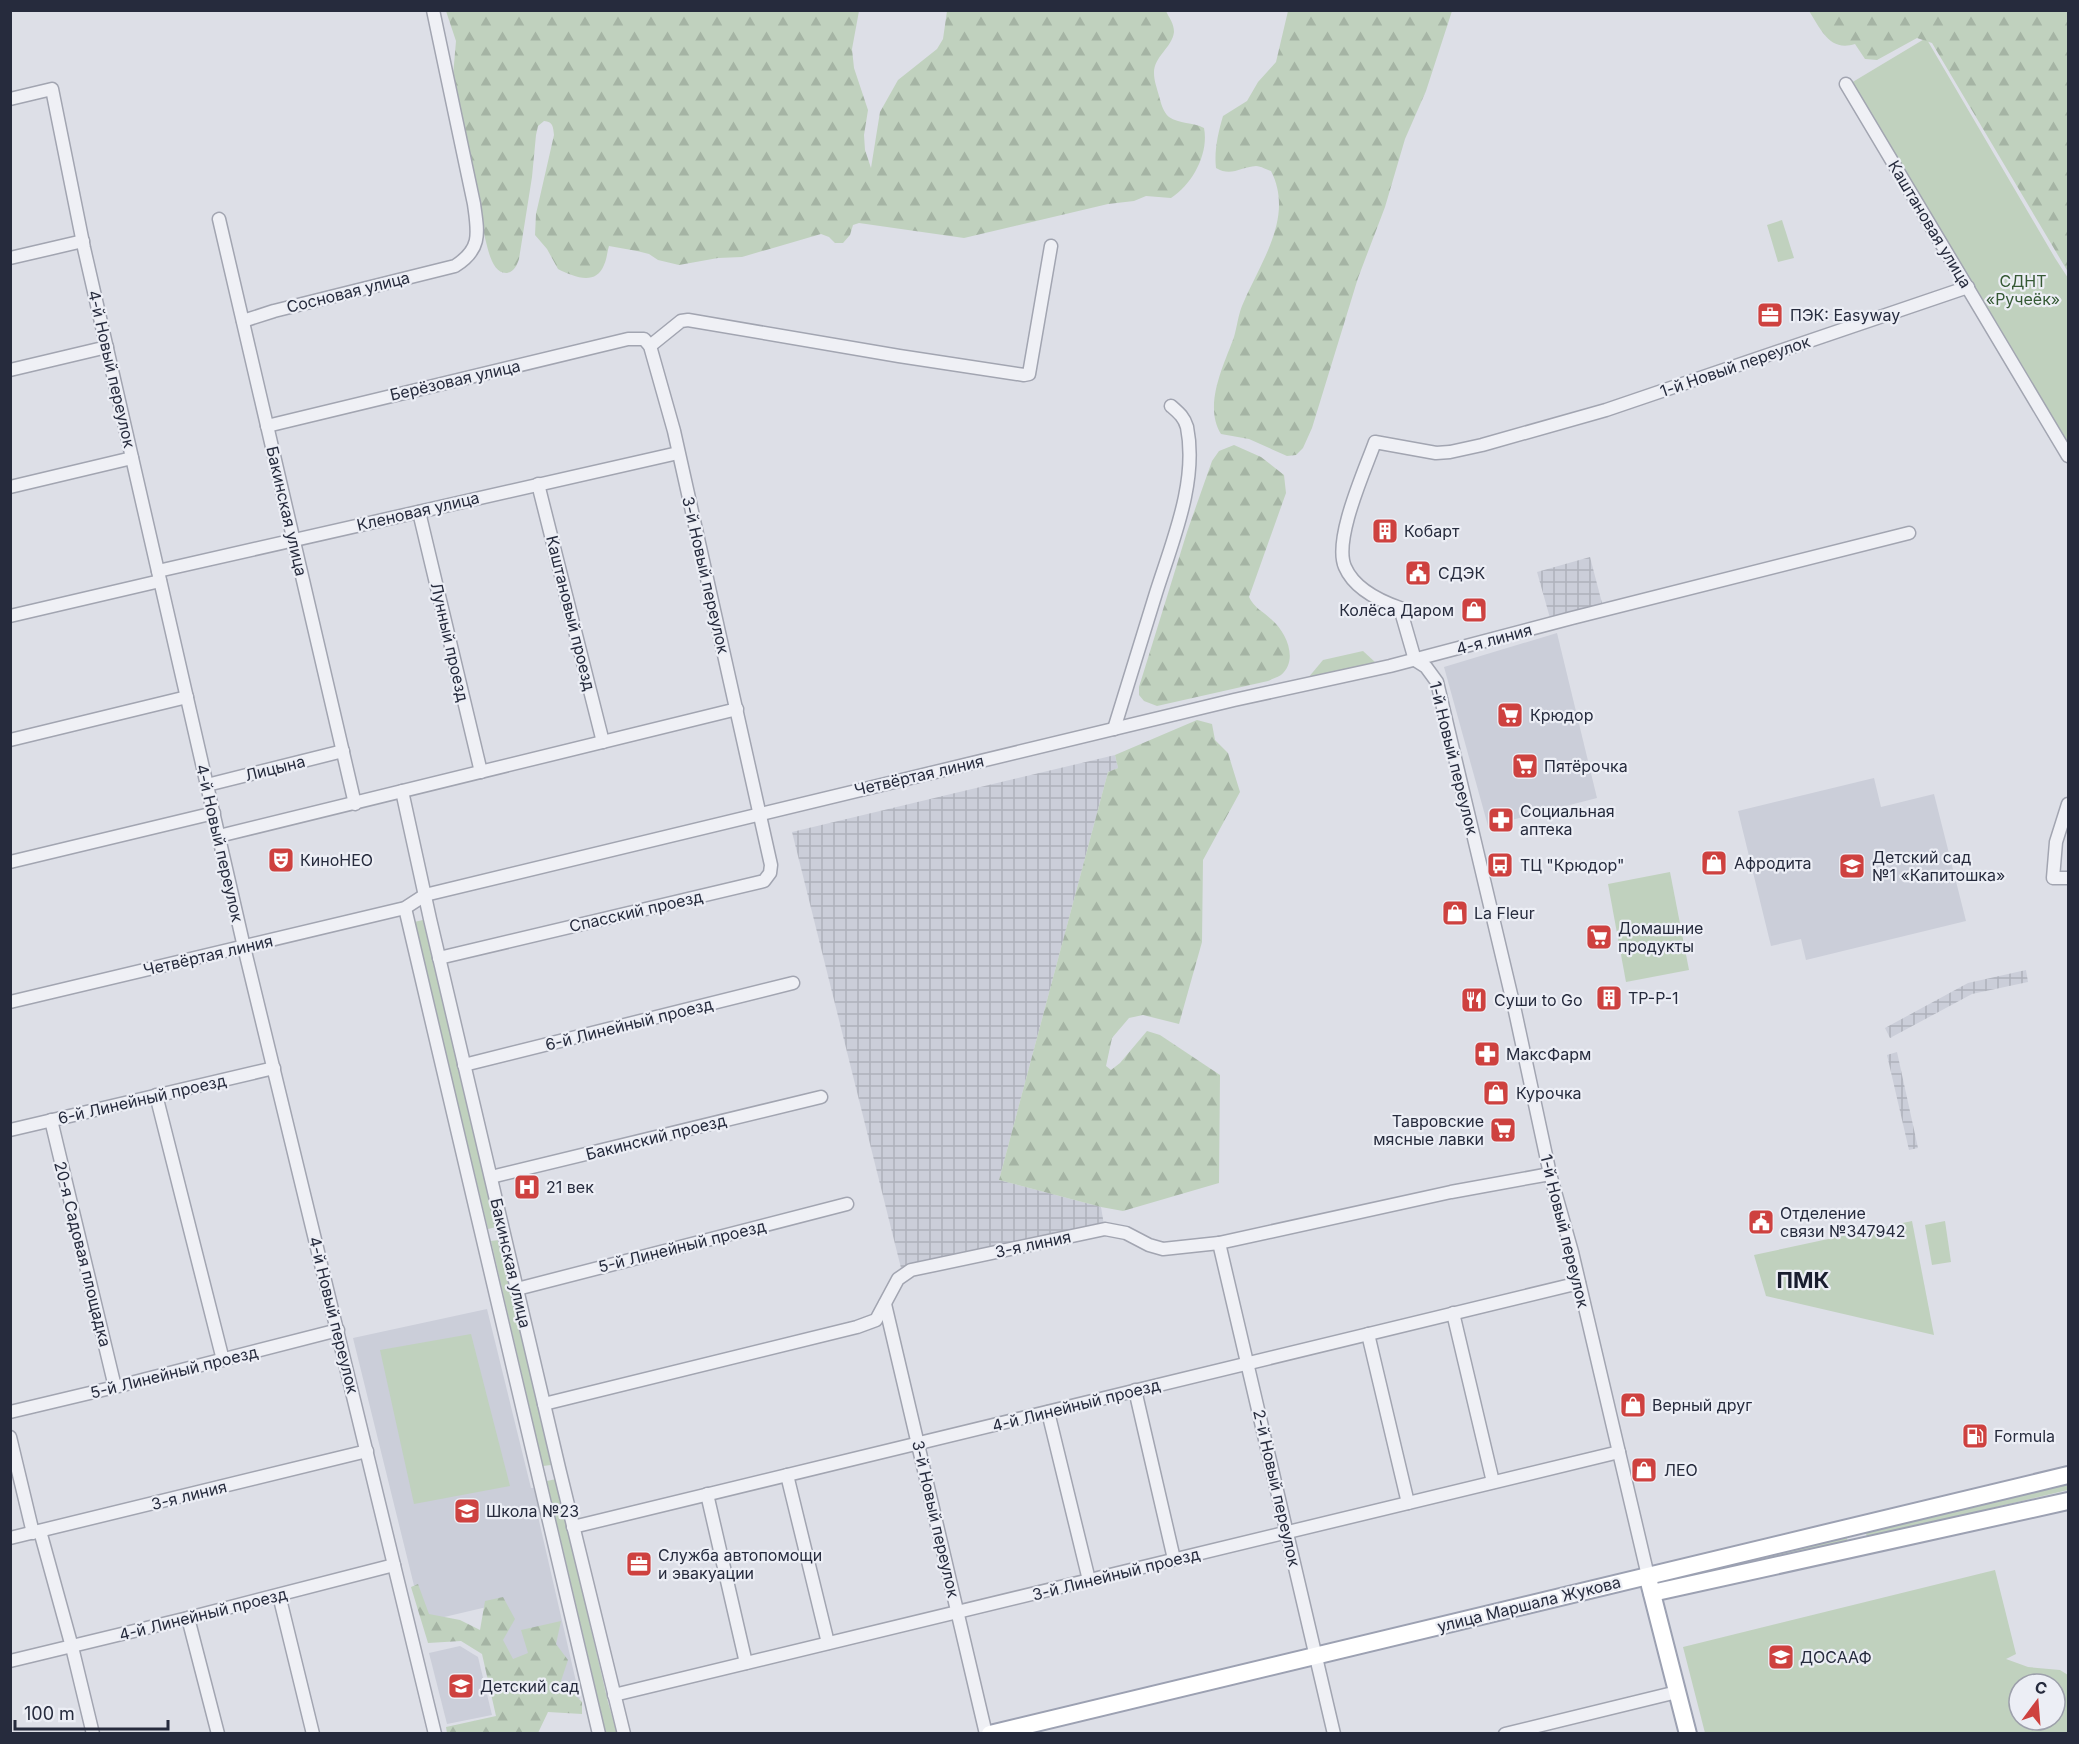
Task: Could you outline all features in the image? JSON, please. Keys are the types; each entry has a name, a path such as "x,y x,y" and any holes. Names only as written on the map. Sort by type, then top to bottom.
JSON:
{"main road":[{"name":"улица Маршала Жукова","path":"988,1734 2068,1475"},
{"path":"1652,1593 2068,1500"},
{"path":"1856,1526 1859,1547"},
{"path":"1648,1576 1688,1734"}],"street":[{"name":"Сосновая улица","path":"243,321 274,311 455,266 468,258 474,250 478,231 433,10"},
{"name":"Каштановая улица","path":"1846,84 2068,456"},
{"name":"4-й Новый переулок","path":"10,99 52,89 83,241 244,947 435,1734"},
{"name":"Бакинская улица","path":"219,219 355,804"},
{"path":"10,258 83,241"},
{"path":"647,343 681,321 688,320 899,356 1029,374 1051,246"},
{"name":"1-й Новый переулок","path":"1648,1576 1579,1283 1550,1174 1515,1011 1437,682 1426,667 1415,660 1400,608 1373,596 1356,582 1345,567 1342,550 1345,528 1375,442 1436,453 1482,445 1606,410 1968,287"},
{"name":"Берёзовая улица","path":"267,426 628,339 647,343"},
{"name":"3-й Новый переулок","path":"647,343 669,411 737,709 758,814"},
{"path":"10,370 107,347"},
{"path":"1114,729 1173,537 1186,482 1189,460 1187,428 1182,415 1170,406"},
{"name":"Кленовая улица","path":"10,616 294,539 678,453"},
{"path":"10,487 132,458"},
{"name":"Каштановый проезд","path":"538,484 603,742"},
{"name":"Лунный проезд","path":"419,512 481,772"},
{"name":"4-я линия","path":"1415,660 1909,533"},
{"name":"Четвёртая линия","path":"424,895 1114,729 1415,660"},
{"path":"10,740 187,697"},
{"path":"219,836 737,709"},
{"name":"Лицына","path":"207,785 343,751"},
{"name":"Бакинская улица","path":"402,792 424,895 559,1468 624,1734"},
{"path":"2068,804 2056,842 2053,878 2068,878"},
{"path":"10,862 214,813"},
{"name":"Спасский проезд","path":"439,958 764,881 770,873 771,865 758,814"},
{"path":"405,908 424,895"},
{"name":"Бакинская улица","path":"405,908 599,1734"},
{"name":"Четвёртая линия","path":"10,1002 405,908"},
{"name":"6-й Линейный проезд","path":"465,1065 793,983"},
{"name":"6-й Линейный проезд","path":"10,1130 274,1068"},
{"path":"156,1095 223,1360"},
{"name":"Бакинский проезд","path":"491,1177 821,1097"},
{"name":"20-я Садовая площадка","path":"51,1120 115,1387"},
{"name":"3-я линия","path":"544,1404 857,1327 876,1320 898,1279 911,1270 1105,1229 1126,1233 1149,1245 1163,1249 1219,1243 1451,1192 1550,1174"},
{"name":"5-й Линейный проезд","path":"517,1289 847,1204"},
{"path":"483,1235 504,1230"},
{"name":"2-й Новый переулок","path":"1219,1243 1334,1734"},
{"name":"4-й Линейный проезд","path":"573,1527 1579,1283"},
{"name":"3-й Новый переулок","path":"885,1304 988,1734"},
{"path":"1453,1313 1493,1482"},
{"name":"5-й Линейный проезд","path":"10,1412 338,1330"},
{"path":"1368,1334 1408,1503"},
{"path":"1135,1390 1174,1559"},
{"path":"1048,1412 1089,1580"},
{"path":"10,1437 36,1532 72,1647 93,1734"},
{"name":"3-я линия","path":"10,1538 367,1451"},
{"name":"3-й Линейный проезд","path":"614,1695 1619,1452"},
{"path":"538,1473 559,1468"},
{"path":"787,1475 828,1643"},
{"path":"707,1494 746,1663"},
{"name":"4-й Линейный проезд","path":"10,1660 72,1647 394,1565"},
{"path":"279,1595 313,1734"},
{"path":"188,1618 218,1734"},
{"path":"1505,1734 1552,1728 1677,1692"}],"shaded area":[{"path":"1590,557 1602,603 1550,618 1537,572"},
{"path":"1557,633 1597,798 1488,826 1444,667"},
{"path":"1115,755 1118,768 1108,772 999,1180 1101,1207 1104,1225 901,1268 792,832"},
{"name":"Детский сад №1 «Капитошка»","path":"1874,778 1881,807 1934,794 1966,921 1806,960 1801,939 1771,946 1738,811"},
{"path":"2026,970 2028,982 1972,994 1890,1038 1885,1028 1968,983"},
{"path":"1897,1052 1918,1148 1909,1150 1887,1055"},
{"name":"Школа №23","path":"487,1309 531,1488 536,1488 541,1511 537,1512 580,1699 518,1714 491,1606 423,1622 353,1338"},
{"name":"Детский сад","path":"460,1646 478,1657 492,1715 447,1724 429,1653"}],"green space":[{"path":"446,11 859,11 852,49 854,68 868,110 864,135 865,150 871,168 880,112 898,80 937,49 943,39 947,11 1166,11 1172,23 1173,38 1157,62 1154,76 1162,107 1169,117 1177,121 1204,128 1204,148 1198,167 1186,185 1171,198 1146,196 1134,201 1108,204 964,238 859,223 853,225 850,235 843,243 835,243 829,237 821,234 742,257 718,258 679,265 658,260 649,254 609,246 600,272 596,276 584,278 558,269 547,249 535,235 536,214 554,135 552,125 544,121 538,126 536,135 519,259 512,271 507,273 498,270 494,265 485,238 453,76 456,41"},
{"path":"1288,11 1452,11 1426,91 1405,139 1385,207 1358,278 1312,428 1303,448 1296,455 1287,456 1249,439 1221,434 1214,411 1217,385 1234,337 1239,314 1272,240 1279,206 1277,189 1271,171 1256,166 1231,172 1216,168 1218,135 1223,116 1247,101 1258,82 1276,62"},
{"path":"1809,11 2068,11 2068,272 1932,43 1917,38 1877,60 1865,59 1855,44 1846,46 1832,42"},
{"name":"СДНТ «Ручеёк»","path":"1926,38 2068,278 2068,456 1851,83"},
{"path":"1782,220 1794,258 1778,262 1767,225"},
{"path":"1234,445 1261,457 1284,475 1286,493 1249,597 1282,632 1290,654 1289,662 1281,675 1268,681 1157,706 1144,701 1139,695 1139,687 1187,532 1212,461 1219,451"},
{"path":"1363,651 1376,663 1308,678 1323,660"},
{"path":"1197,720 1212,724 1215,740 1228,753 1240,792 1203,860 1202,942 1179,1024 1143,1015 1129,1018 1112,1038 1106,1066 1111,1070 1120,1063 1147,1031 1160,1035 1220,1075 1219,1183 1123,1211 999,1180 1108,772 1118,768 1115,755"},
{"path":"1670,872 1689,970 1626,982 1608,884"},
{"path":"423,920 496,1227 488,1229 414,922"},
{"path":"1912,1221 1934,1335 1766,1296 1754,1255"},
{"path":"1945,1221 1951,1262 1932,1265 1925,1225"},
{"path":"499,1240 551,1465 543,1466 491,1241"},
{"path":"471,1334 510,1486 414,1504 380,1350"},
{"path":"556,1479 617,1733 606,1733 547,1481"},
{"path":"2068,1479 2068,1490 1867,1538 1865,1527"},
{"path":"1846,1532 1848,1544 1679,1583 1677,1573"},
{"path":"1995,1570 2016,1654 2006,1659 2028,1667 2063,1672 2007,1672 2007,1732 2067,1732 2068,1675 2068,1733 1705,1733 1683,1647"},
{"path":"418,1584 429,1614 460,1620 480,1630 485,1601 503,1597 515,1619 503,1640 513,1659 528,1653 521,1630 561,1621 556,1644 568,1660 561,1681 582,1702 582,1714 548,1712 538,1733 447,1733 446,1727 496,1716 482,1654 461,1641 428,1643 411,1587"}],"place":[{"name":"ПЭК: Easyway","path":"1770,315"},
{"name":"Кобарт","path":"1385,531"},
{"name":"СДЭК","path":"1418,573"},
{"name":"Колёса Даром","path":"1474,610"},
{"name":"Крюдор","path":"1510,715"},
{"name":"Пятёрочка","path":"1525,766"},
{"name":"Социальная аптека","path":"1501,820"},
{"name":"КиноНЕО","path":"281,860"},
{"name":"Афродита","path":"1714,863"},
{"name":"ТЦ \"Крюдор\"","path":"1500,865"},
{"name":"Детский сад №1 «Капитошка»","path":"1852,866"},
{"name":"La Fleur","path":"1455,913"},
{"name":"Домашние продукты","path":"1599,937"},
{"name":"ТР-Р-1","path":"1609,998"},
{"name":"Суши to Go","path":"1474,1000"},
{"name":"МаксФарм","path":"1487,1054"},
{"name":"Курочка","path":"1496,1093"},
{"name":"Тавровские мясные лавки","path":"1503,1130"},
{"name":"21 век","path":"527,1187"},
{"name":"Отделение связи №347942","path":"1761,1222"},
{"name":"Верный друг","path":"1633,1405"},
{"name":"Formula","path":"1975,1436"},
{"name":"ЛЕО","path":"1644,1470"},
{"name":"Школа №23","path":"467,1511"},
{"name":"Служба автопомощи и эвакуации","path":"639,1564"},
{"name":"ДОСААФ","path":"1781,1657"},
{"name":"Детский сад","path":"461,1686"}],"district":[{"name":"ПМК","path":"1803,1280"}]}
